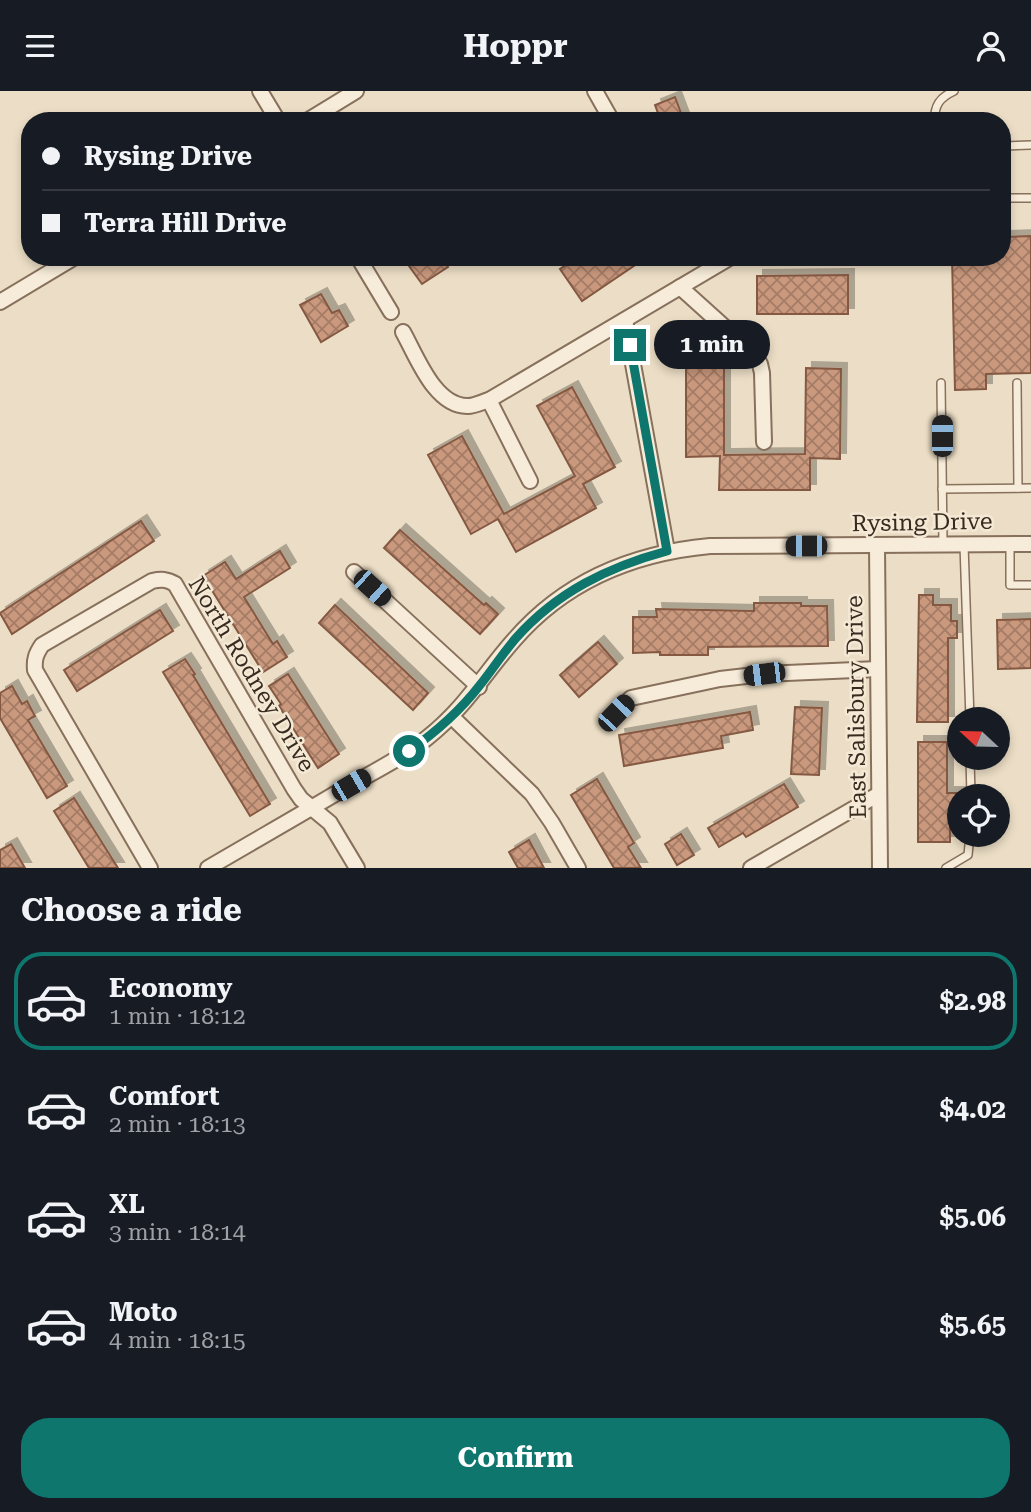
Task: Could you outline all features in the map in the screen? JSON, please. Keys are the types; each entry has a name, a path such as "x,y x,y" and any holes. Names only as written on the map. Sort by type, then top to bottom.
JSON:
{"street":[{"path":"260,91 273,112"},
{"path":"322,112 356,91"},
{"path":"594,91 607,112"},
{"path":"0,302 60,266"},
{"path":"363,266 391,312"},
{"path":"403,332 437,393 443,399 468,406 489,400 716,266"},
{"path":"680,287 752,352 760,364 764,442"},
{"path":"625,320 667,551"},
{"path":"489,400 530,481"},
{"name":"Rysing Drive","path":"208,868 409,751 452,717 479,687 514,640 544,610 580,584 611,569 667,551 734,546 1031,544"},
{"name":"East Salisbury Drive","path":"877,546 880,868"},
{"path":"354,572 479,687"},
{"name":"North Rodney Drive","path":"150,868 35,670 34,661 42,645 152,581 168,580 175,584 294,789 312,807"},
{"path":"616,713 631,698 720,679 764,674 878,669"},
{"path":"452,717 532,794 578,868"},
{"path":"751,868 879,794"},
{"path":"312,807 330,823 358,868"}],"lane":[{"path":"934,112 934,107 942,98 954,91"},
{"path":"1011,146 1031,145"},
{"path":"1011,198 1031,198"},
{"path":"941,383 943,545"},
{"path":"1017,383 1018,488"},
{"path":"942,489 1031,488"},
{"path":"1010,544 1010,585 1031,585"},
{"path":"964,545 970,707"},
{"path":"946,868 968,855 969,847"}],"building":[{"path":"675,97 681,112 658,112 655,105"},
{"path":"1031,236 1031,373 986,374 986,389 955,390 952,266 1011,266 1011,237"},
{"path":"409,266 447,266 448,267 422,284"},
{"path":"564,266 634,266 582,301 560,269"},
{"path":"848,275 848,314 757,314 757,276"},
{"path":"321,294 332,313 339,310 348,326 321,342 300,305"},
{"path":"686,368 724,368 724,455 805,454 806,368 841,369 840,459 810,458 810,490 719,490 720,456 686,457"},
{"path":"572,387 615,467 583,484 596,508 516,552 498,519 471,534 428,455 462,436 504,514 575,476 537,406"},
{"path":"141,521 154,541 12,634 0,613"},
{"path":"400,530 484,605 486,603 498,614 480,634 384,548"},
{"path":"280,551 290,568 244,597 273,644 277,641 287,657 263,672 203,576 225,562 236,579"},
{"path":"919,595 933,595 933,605 951,605 951,621 957,621 957,638 948,638 947,722 917,722"},
{"path":"754,603 827,606 828,646 708,647 708,655 633,653 633,617 657,617 656,609 754,611"},
{"path":"335,605 428,693 413,710 319,623"},
{"path":"160,610 173,631 77,691 64,670"},
{"path":"1031,619 1031,668 998,669 997,620"},
{"path":"598,642 617,664 579,697 560,675"},
{"path":"185,659 270,804 250,816 163,672"},
{"path":"288,674 339,754 318,768 269,686"},
{"path":"12,686 22,704 27,701 35,716 28,720 67,786 47,798 0,718 0,693"},
{"path":"795,707 822,708 819,775 791,774"},
{"path":"750,712 753,730 721,736 723,748 624,766 619,735"},
{"path":"918,742 947,742 947,842 918,842"},
{"path":"597,779 634,843 628,847 641,868 614,868 571,795"},
{"path":"784,784 798,807 746,837 743,833 719,847 708,828"},
{"path":"74,798 118,868 89,868 54,811"},
{"path":"681,834 694,855 677,865 665,844"},
{"path":"529,840 544,868 518,868 509,852"},
{"path":"11,844 25,868 0,868 0,850"}],"route":[{"path":"409,751 452,717 479,687 514,640 544,610 580,584 601,573 667,551 630,345"}]}
